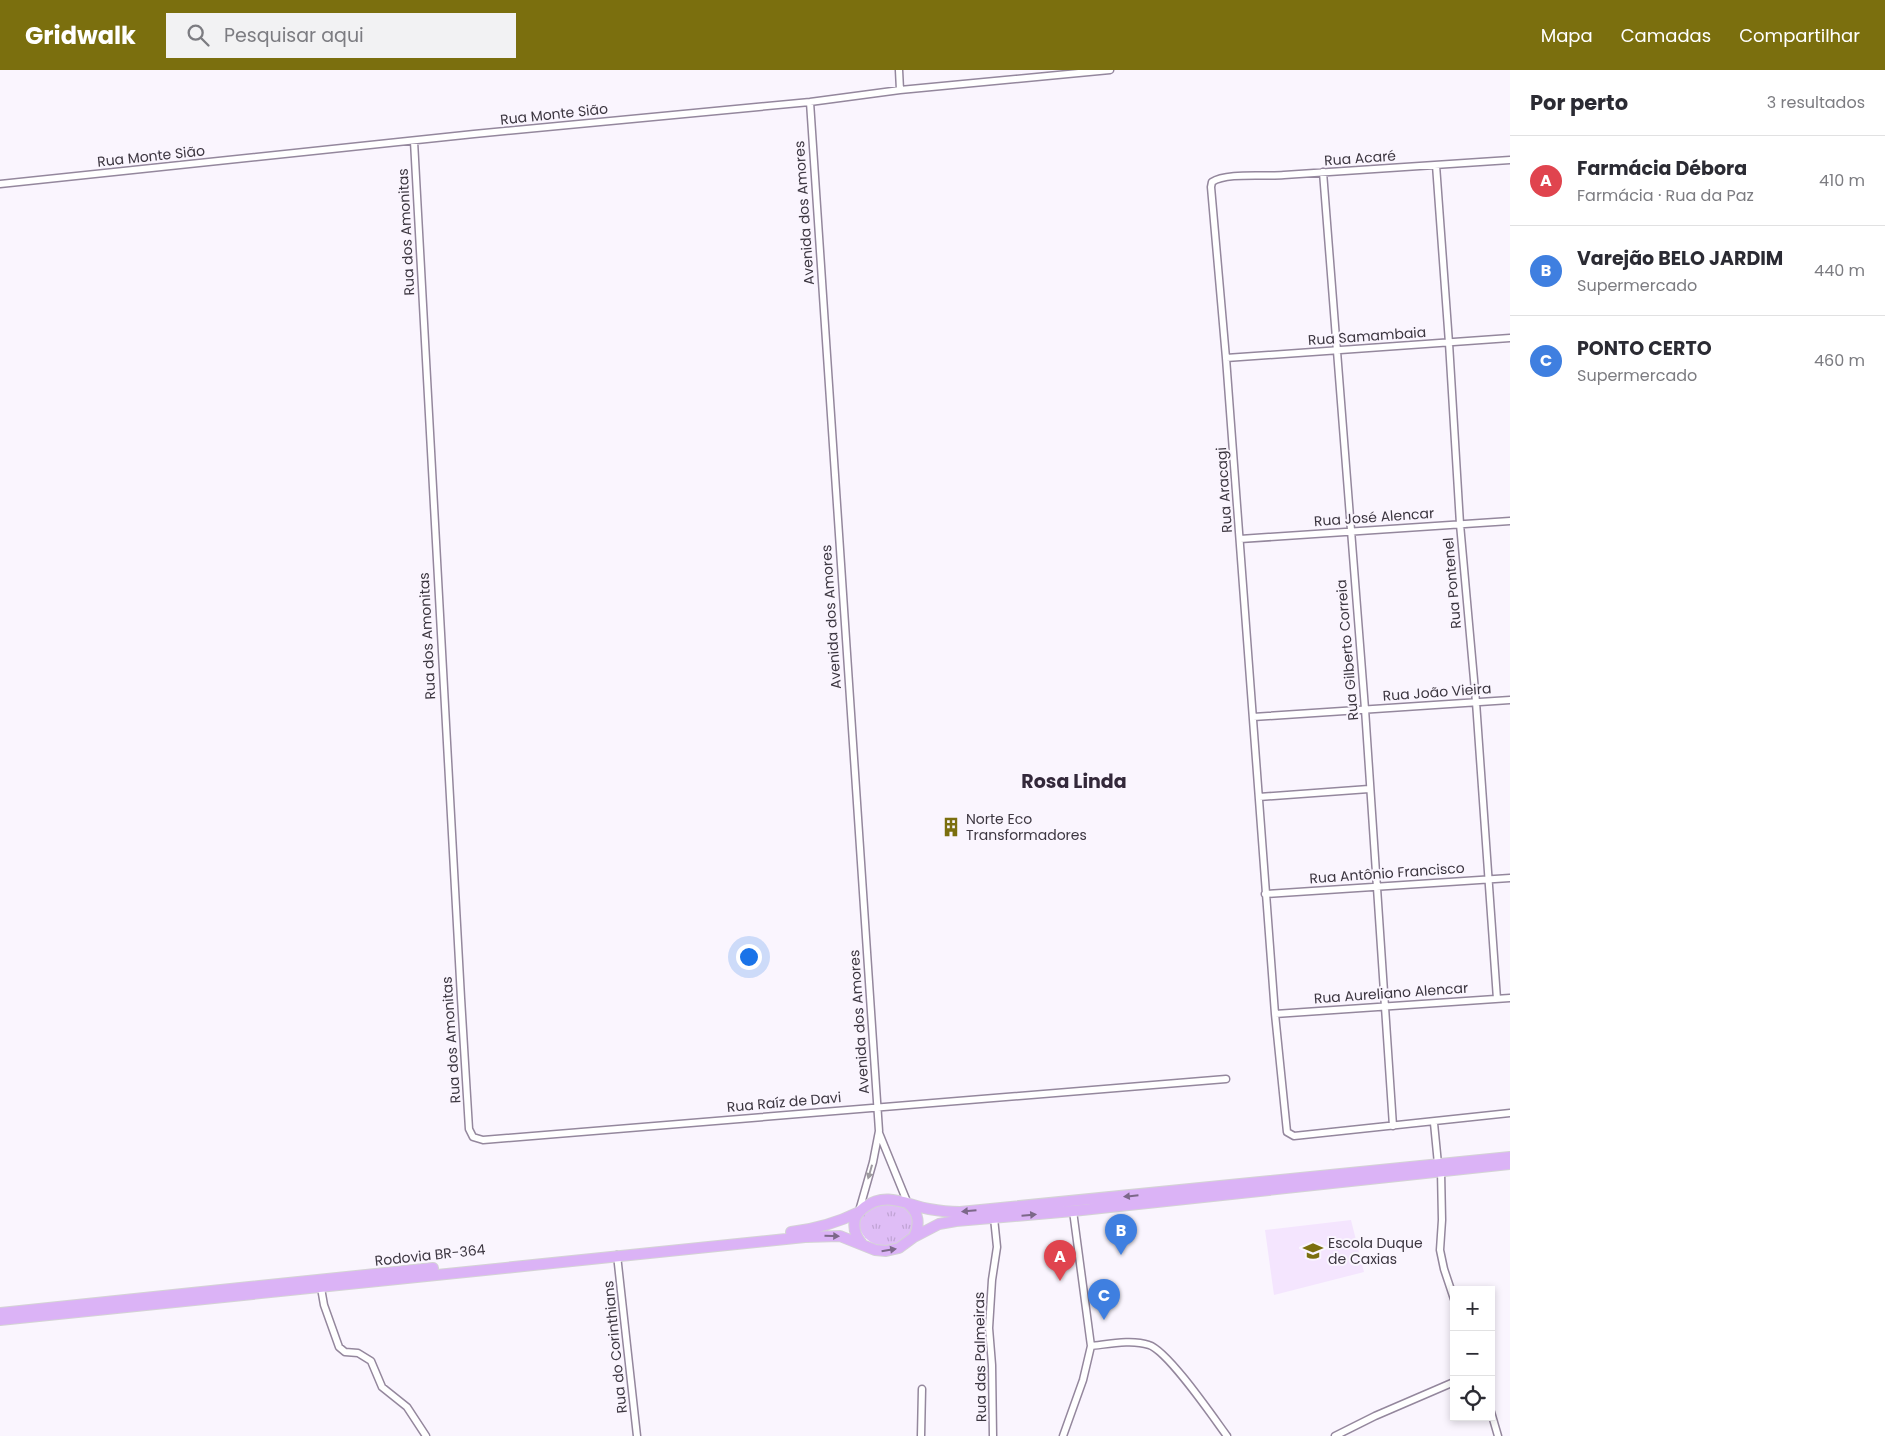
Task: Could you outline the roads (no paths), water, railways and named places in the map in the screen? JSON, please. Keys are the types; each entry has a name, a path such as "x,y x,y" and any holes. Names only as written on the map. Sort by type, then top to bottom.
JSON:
{"highway":[{"path":"0,1320 321,1288 617,1255 820,1236 840,1236 880,1251 894,1250 939,1224 1073,1211 1510,1157"},
{"path":"862,1244 855,1230 855,1222 859,1212 873,1202 886,1199 894,1199 908,1204 944,1211 960,1212 1439,1167 1510,1164"},
{"path":"908,1204 916,1212 918,1221 918,1229 914,1237"},
{"name":"Rodovia BR-364","path":"0,1313 797,1231 841,1221 859,1212"}],"street":[{"path":"899,70 900,90"},
{"name":"Rua Monte Sião","path":"0,184 810,102 900,90 1110,70"},
{"name":"Avenida dos Amores","path":"810,102 879,1131 873,1162 859,1212"},
{"name":"Rua dos Amonitas","path":"414,141 444,712 469,1129"},
{"name":"Rua Acaré","path":"1212,182 1227,178 1510,160"},
{"name":"Rua Pontenel","path":"1436,165 1460,524 1476,702 1496,999"},
{"name":"Rua Gilberto Correia","path":"1323,172 1365,710 1393,1126"},
{"name":"Rua Aracagi","path":"1212,182 1211,194 1226,358 1260,797"},
{"name":"Rua Samambaia","path":"1226,358 1336,352 1510,338"},
{"name":"Rua José Alencar","path":"1240,538 1510,521"},
{"name":"Rua João Vieira","path":"1253,717 1510,700"},
{"path":"1369,789 1260,797 1265,894 1286,1130 1288,1134 1294,1136 1510,1114"},
{"name":"Rua Antônio Francisco","path":"1265,894 1510,878"},
{"name":"Rua Aureliano Alencar","path":"1275,1014 1510,998"},
{"name":"Rua Raíz de Davi","path":"469,1129 473,1137 483,1140 1226,1079"},
{"path":"1434,1123 1442,1220 1440,1250 1450,1287"},
{"name":"Avenida dos Amores","path":"879,1131 908,1204"},
{"path":"1063,1436 1083,1380 1091,1346 1073,1211"},
{"name":"Rua das Palmeiras","path":"993,1436 994,1418 989,1328 992,1280 997,1247 994,1218"},
{"name":"Rua do Corinthians","path":"617,1255 637,1436"},
{"path":"321,1288 324,1305 339,1347 345,1352 358,1353 371,1361 382,1387 408,1408 426,1436"},
{"path":"1091,1346 1141,1343 1157,1349 1172,1365 1227,1436"},
{"path":"1335,1436 1375,1416 1450,1384"},
{"path":"921,1436 922,1389"},
{"path":"1494,1421 1498,1436"}],"place":[{"name":"Norte Eco Transformadores","path":"951,827"},
{"name":"Escola Duque de Caxias","path":"1313,1251"},
{"name":"Varejão BELO JARDIM","path":"1121,1255"},
{"name":"Farmácia Débora","path":"1060,1281"},
{"name":"PONTO CERTO","path":"1104,1320"}],"district":[{"name":"Rosa Linda","path":"1074,781"}]}
